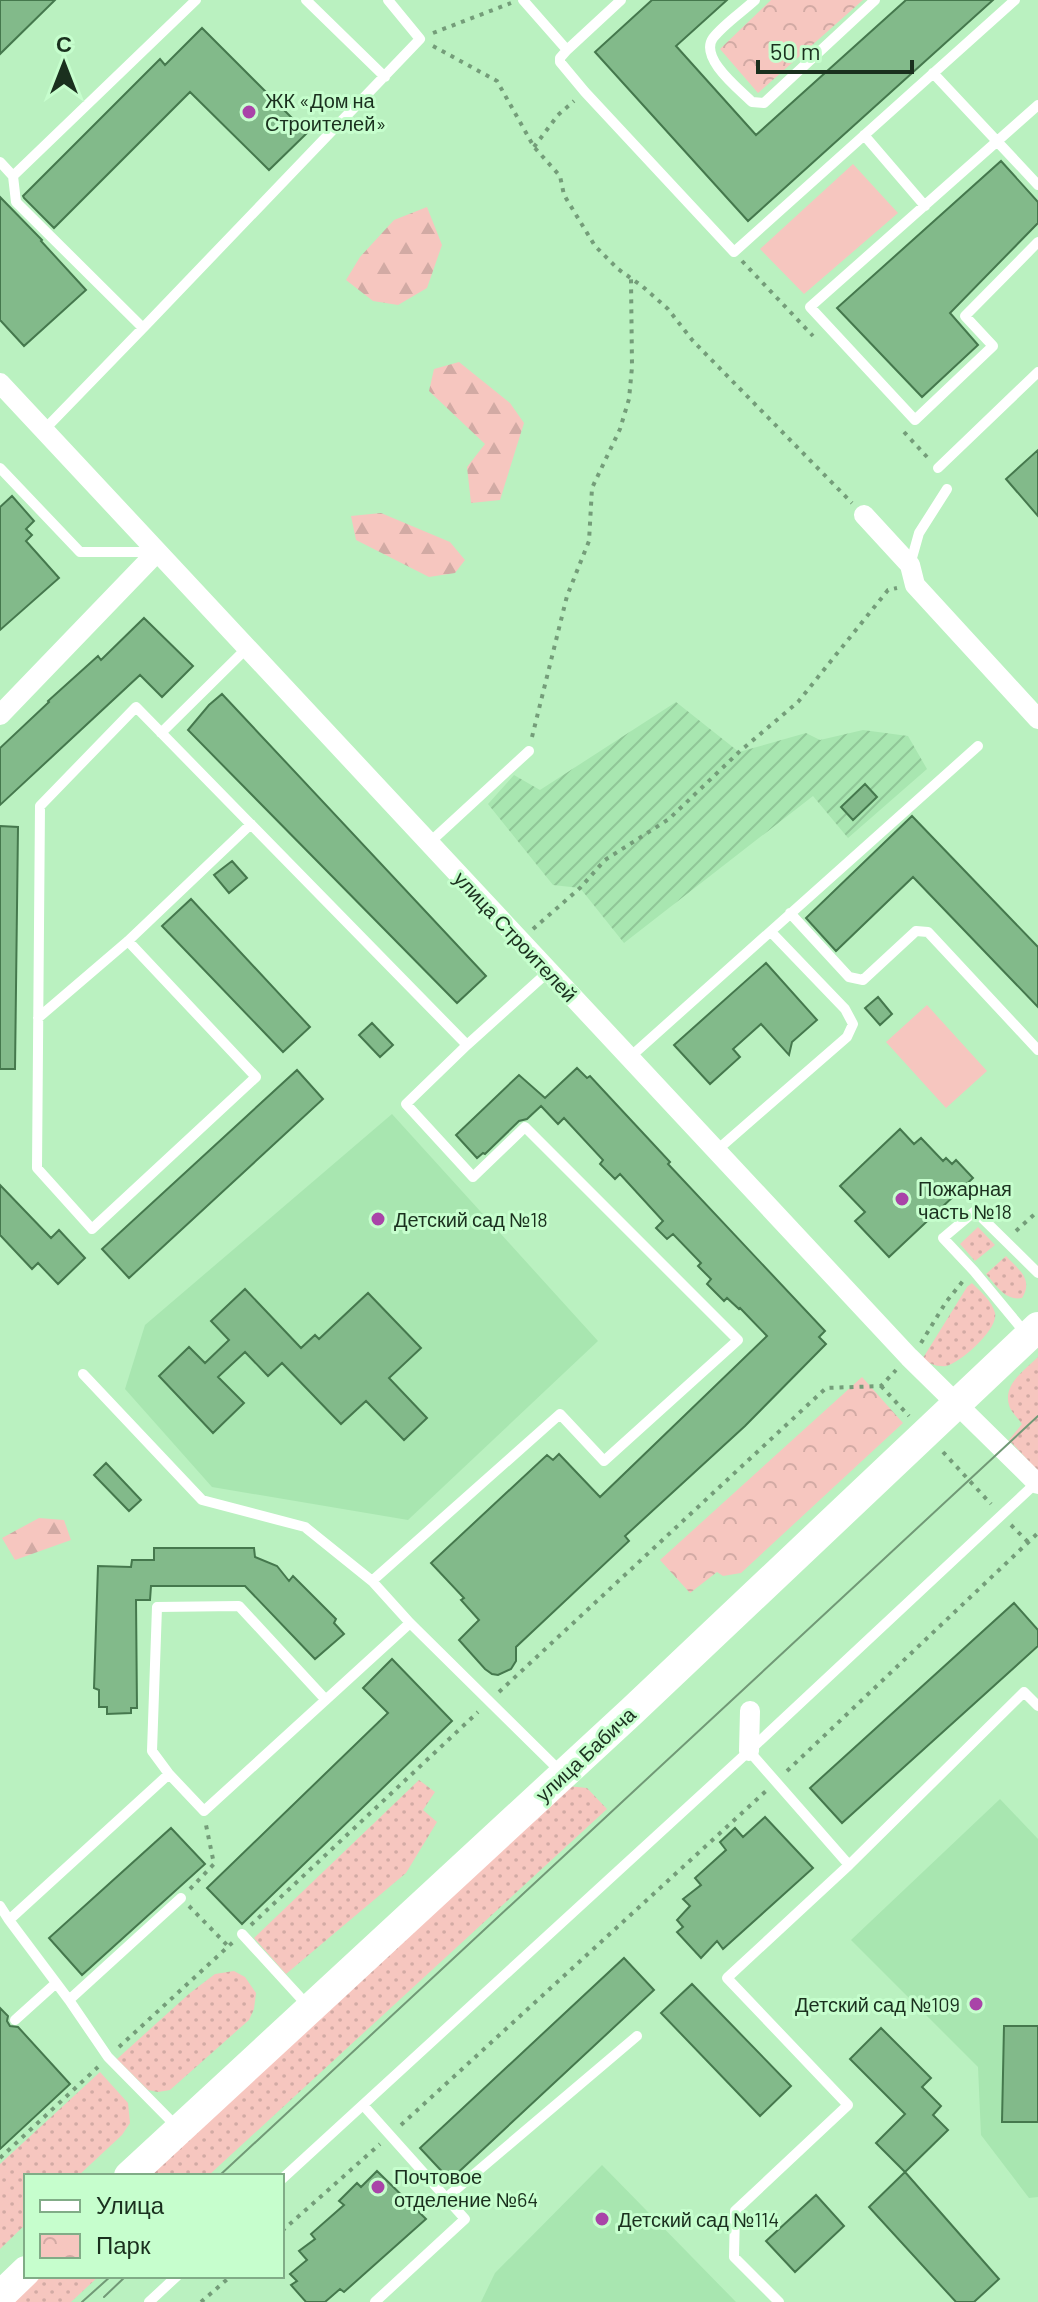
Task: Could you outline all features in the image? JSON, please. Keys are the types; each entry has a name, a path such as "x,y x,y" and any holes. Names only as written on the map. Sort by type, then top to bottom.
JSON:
{"street":[{"name":"улица Строителей","path":"0,383 909,1357 1037,1483"},
{"path":"864,515 1038,719"},
{"path":"0,715 157,552"},
{"name":"улица Бабича","path":"131,2174 564,1774 1033,1332"},
{"path":"749,1751 750,1711"},
{"path":"0,2296 24,2273"}],"lane":[{"path":"13,176 196,0"},
{"path":"306,0 385,77"},
{"path":"44,430 420,39 388,0"},
{"path":"521,0 567,50"},
{"path":"621,0 567,50 560,62 734,252 1015,0"},
{"path":"755,0 713,39 709,48 711,60 752,102 758,104 764,103 875,0"},
{"path":"933,73 1038,185"},
{"path":"1038,105 810,307 915,420 993,346 965,316 1038,242"},
{"path":"864,135 925,206"},
{"path":"0,162 13,176 16,202 143,328"},
{"path":"938,468 1038,372"},
{"path":"0,468 80,552 157,552"},
{"path":"913,575 919,533 947,489"},
{"path":"161,733 247,648"},
{"path":"128,941 256,1077 92,1229 37,1168 40,806 136,707 467,1045"},
{"path":"629,1058 978,746"},
{"path":"429,843 529,751"},
{"path":"38,1018 128,941 251,824"},
{"path":"790,913 849,977 863,980 916,931 928,932 1038,1050"},
{"path":"716,1151 847,1037 853,1024 845,1009 771,932"},
{"path":"372,1581 560,1414 604,1461 738,1340 525,1127 473,1177 406,1104 548,972"},
{"path":"1033,1332 943,1238 975,1211 1038,1273"},
{"path":"83,1374 202,1500 305,1527 372,1581 410,1623 564,1774"},
{"path":"284,2177 1037,1483"},
{"path":"325,1699 239,1606 157,1607 152,1751 204,1811 410,1623"},
{"path":"779,2302 734,2257 735,2211 848,2105 727,1978 849,1865 1024,1692 1038,1706"},
{"path":"749,1751 849,1865"},
{"path":"9,1920 169,1774"},
{"path":"69,2000 181,1898"},
{"path":"0,1906 108,2057 179,2129"},
{"path":"242,1934 309,2007"},
{"path":"15,2020 55,1984"},
{"path":"446,2198 637,2036"},
{"path":"363,2105 465,2219 375,2302"},
{"path":"149,2302 175,2278"}],"path":[{"path":"420,39 521,0"},
{"path":"420,39 497,81 534,147 560,176 564,195 595,246 668,309 693,341 864,515"},
{"path":"534,147 558,115 585,92"},
{"path":"529,751 567,596 589,541 592,488 620,429 629,399 632,367 631,279"},
{"path":"520,941 580,888 605,860 669,819 739,752 798,702 888,590 913,575"},
{"path":"1006,1240 1038,1211"},
{"path":"0,2158 826,1388 881,1386 918,1348 958,1286 974,1271"},
{"path":"881,1386 1028,1542"},
{"path":"284,2229 776,1782 1038,1533"},
{"path":"204,1811 214,1864 181,1898 228,1946"},
{"path":"201,2302 229,2278"}],"shaded area":[{"path":"676,702 739,752 806,733 820,740 863,730 908,736 927,769 848,838 813,796 624,943 580,888 553,885 488,804 514,775 540,790"},
{"name":"Детский сад №18","path":"392,1114 598,1341 408,1520 212,1487 125,1389 145,1325"},
{"name":"Детский сад №109","path":"1000,1799 1038,1839 1038,2197 1029,2198 981,2135 978,2067 851,1940"},
{"name":"Детский сад №114","path":"602,2165 736,2302 481,2302 495,2273"}],"green space":[{"path":"771,0 863,0 758,93 720,49"},
{"path":"853,164 898,213 804,294 760,249"},
{"path":"427,207 442,245 427,288 398,305 373,301 346,280 360,257 394,220"},
{"path":"459,362 510,403 524,423 500,500 471,503 467,467 485,444 429,391 434,369"},
{"path":"381,513 450,542 465,560 455,573 429,577 356,540 351,516"},
{"path":"927,1005 987,1071 946,1108 886,1042"},
{"path":"978,1227 995,1245 975,1261 960,1244"},
{"path":"1006,1256 1025,1280 1022,1298 1006,1295 986,1274"},
{"path":"972,1283 994,1309 995,1320 991,1328 969,1352 952,1364 943,1366 931,1363 923,1358"},
{"path":"1038,1357 1038,1471 1009,1440 1022,1424 1011,1410 1008,1400 1015,1379"},
{"path":"862,1377 903,1423 741,1573 723,1576 717,1572 690,1593 660,1560"},
{"path":"39,1518 64,1520 71,1540 15,1560 2,1538"},
{"path":"419,1780 435,1792 423,1810 437,1822 406,1873 286,1974 254,1938"},
{"path":"568,1786 587,1788 607,1809 210,2174 148,2174"},
{"path":"234,1971 245,1977 256,1993 249,2020 170,2090 148,2090 117,2059 215,1974"},
{"path":"100,2072 128,2103 130,2123 122,2135 80,2174 24,2174 24,2226 0,2249 0,2164"},
{"path":"36,2278 97,2278 71,2302 10,2302"}],"building":[{"path":"0,0 55,0 0,54"},
{"path":"652,0 727,0 676,46 756,135 906,0 993,0 748,221 595,52"},
{"name":"ЖК «Дом на Строителей»","path":"202,28 307,133 269,170 190,92 54,228 23,196 160,59 165,65"},
{"path":"1001,161 1038,202 1038,223 950,313 978,345 922,397 837,308"},
{"path":"0,197 86,290 24,346 0,320"},
{"path":"1038,450 1038,516 1006,479"},
{"path":"12,496 34,521 26,529 32,535 26,541 59,578 0,630 0,507"},
{"path":"144,618 193,666 162,697 140,675 0,805 0,748 48,701 98,656 101,660"},
{"path":"222,694 486,976 457,1003 188,730"},
{"path":"865,784 877,797 853,820 841,807"},
{"path":"912,816 1038,947 1038,1007 913,877 836,951 806,918"},
{"path":"0,826 18,827 15,1069 0,1069"},
{"path":"232,861 247,878 229,893 214,875"},
{"path":"191,899 310,1027 283,1052 162,926"},
{"path":"766,963 817,1020 792,1042 789,1055 761,1024 733,1049 740,1057 710,1084 674,1045"},
{"path":"878,997 892,1014 880,1025 865,1008"},
{"path":"372,1023 393,1045 380,1057 359,1035"},
{"path":"577,1068 587,1078 590,1076 825,1331 819,1337 826,1344 745,1426 625,1536 629,1541 516,1647 516,1661 511,1669 498,1675 485,1669 459,1640 479,1620 461,1600 464,1598 431,1563 547,1455 553,1460 559,1454 600,1497 767,1336 740,1308 727,1298 724,1301 707,1284 711,1279 698,1266 701,1263 673,1234 667,1239 656,1228 663,1221 620,1174 615,1179 600,1164 603,1160 564,1118 558,1124 541,1106 477,1158 456,1135 519,1075 545,1098"},
{"path":"297,1070 323,1099 129,1278 102,1249"},
{"name":"Пожарная часть №18","path":"900,1129 914,1144 921,1138 943,1161 946,1158 952,1164 956,1160 973,1178 889,1257 855,1221 865,1212 840,1186"},
{"path":"0,1185 51,1238 59,1230 85,1258 58,1284 38,1263 32,1269 0,1235"},
{"path":"245,1289 301,1348 315,1335 319,1339 368,1293 421,1348 389,1378 427,1418 404,1440 366,1401 341,1424 282,1363 268,1376 245,1352 218,1377 244,1403 213,1433 159,1376 189,1347 205,1363 229,1340 211,1321"},
{"path":"106,1463 141,1500 129,1511 94,1475"},
{"path":"154,1548 254,1548 255,1557 277,1566 289,1581 293,1576 336,1619 334,1623 344,1634 315,1659 245,1586 151,1586 150,1600 136,1600 137,1708 131,1708 131,1713 107,1714 107,1707 99,1707 99,1690 94,1688 98,1566 131,1567 132,1560 154,1560"},
{"path":"1014,1603 1038,1630 1038,1646 842,1823 810,1788"},
{"path":"392,1659 452,1721 242,1924 207,1888 388,1713 363,1688"},
{"path":"765,1817 813,1868 723,1949 717,1941 701,1958 677,1932 683,1927 677,1920 690,1906 683,1899 701,1885 695,1878 726,1850 720,1842 735,1828 743,1837"},
{"path":"171,1828 205,1864 82,1975 49,1938"},
{"path":"624,1958 654,1990 450,2180 420,2148"},
{"path":"692,1984 791,2086 760,2116 661,2013"},
{"path":"0,2008 8,2016 10,2026 18,2027 70,2084 0,2149"},
{"path":"1004,2026 1038,2026 1038,2122 1002,2122"},
{"path":"881,2028 931,2078 922,2087 941,2106 933,2115 948,2130 905,2172 876,2143 905,2114 850,2059"},
{"path":"377,2171 426,2219 344,2292 340,2289 325,2302 306,2302 291,2285 297,2281 290,2274 307,2260 299,2251 315,2239 311,2234 344,2205 339,2201 357,2183 361,2187"},
{"path":"905,2172 999,2279 974,2302 956,2302 869,2207"},
{"path":"816,2195 844,2226 795,2272 766,2241"}],"tram line":[{"path":"221,2174 1038,1416"},
{"path":"82,2302 109,2278"},
{"path":"104,2297 124,2278"}],"place":[{"name":"ЖК «Дом на Строителей»","path":"249,112"},
{"name":"Пожарная часть №18","path":"902,1199"},
{"name":"Детский сад №18","path":"378,1219"},
{"name":"Детский сад №109","path":"976,2004"},
{"name":"Почтовое отделение №64","path":"378,2187"},
{"name":"Детский сад №114","path":"602,2219"}]}
